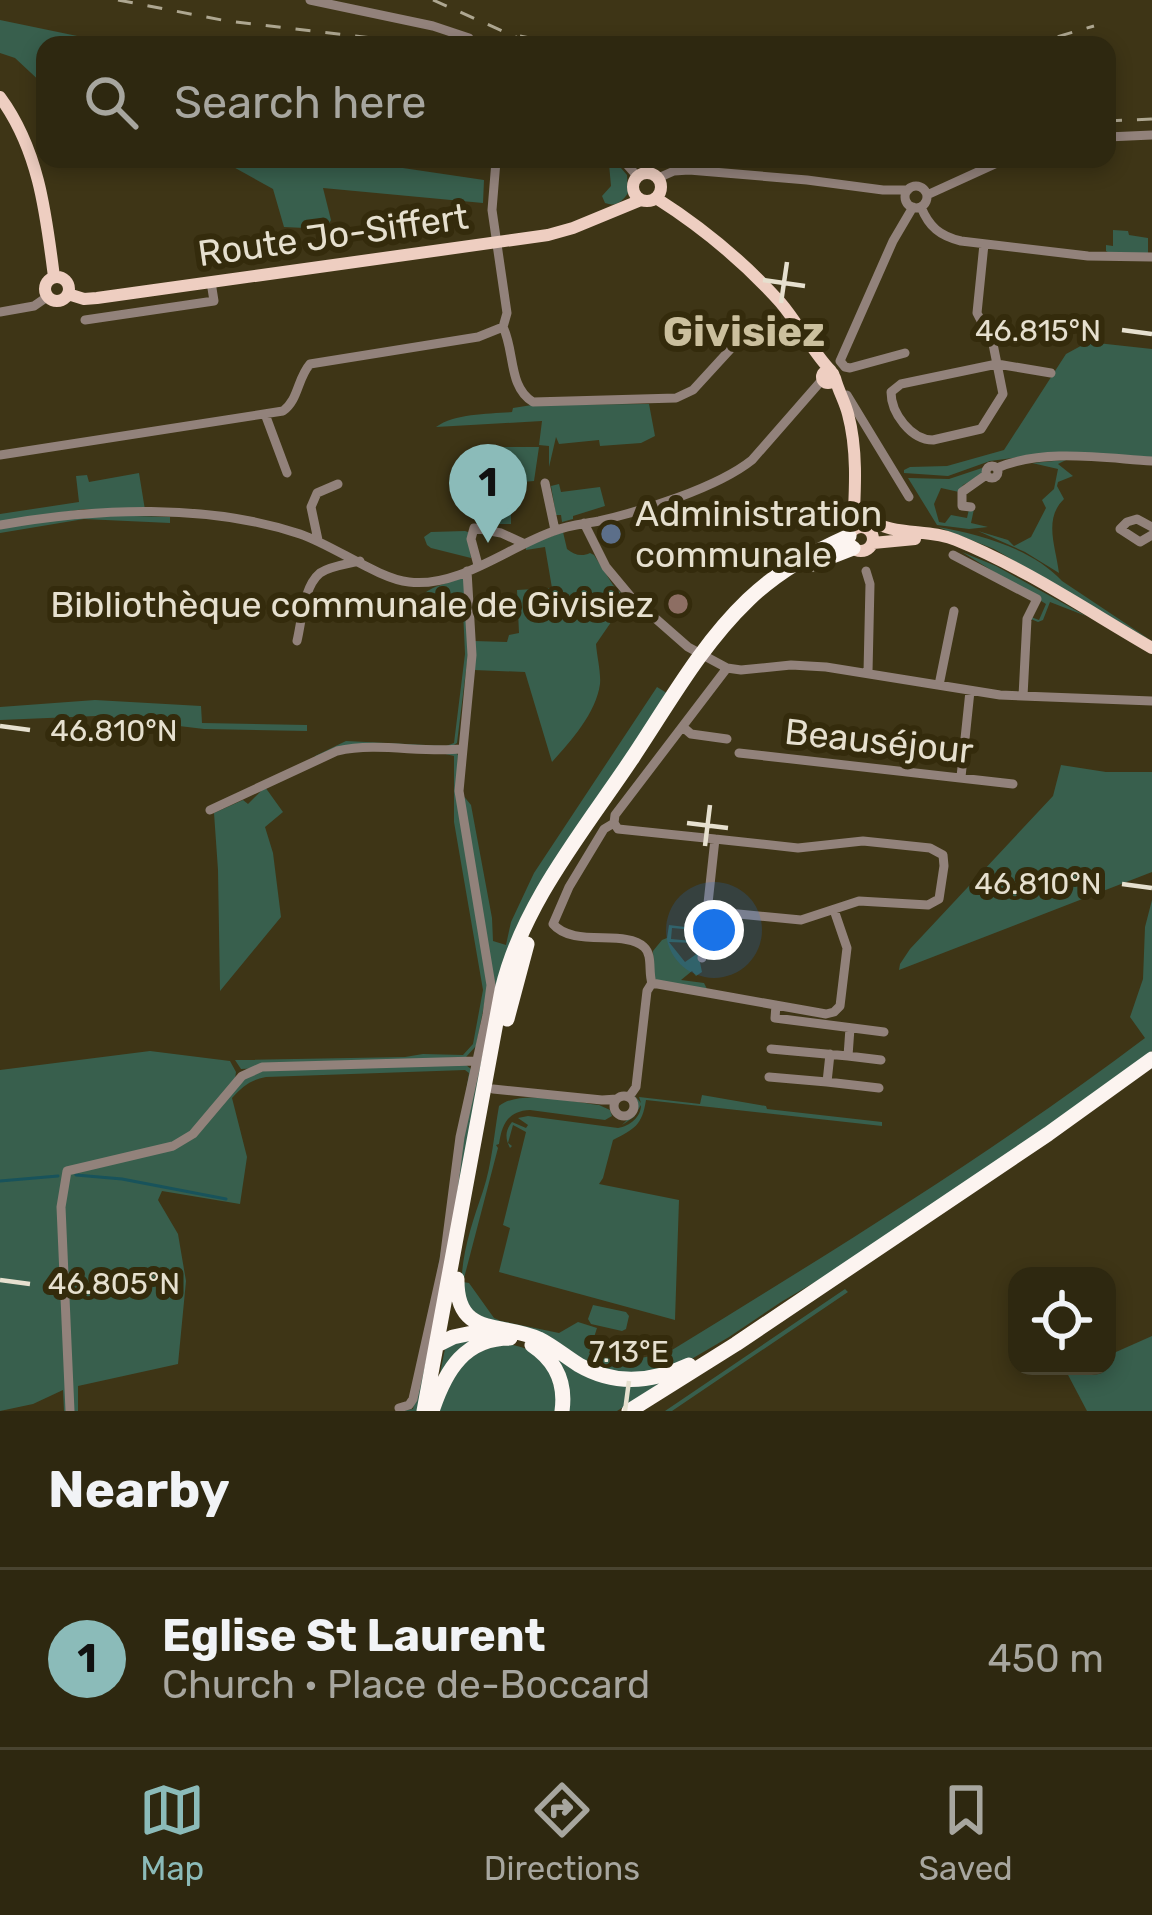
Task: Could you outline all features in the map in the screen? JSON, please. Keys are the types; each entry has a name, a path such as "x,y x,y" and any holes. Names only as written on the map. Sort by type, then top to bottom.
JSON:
{"highway":[{"path":"429,1411 489,1088 527,945 551,895 738,622 788,578 852,538"},
{"path":"629,1411 736,1344 1152,1059"},
{"path":"648,1411 1052,1143 1152,1071"},
{"path":"440,1343 457,1280 489,1088"},
{"path":"457,1280 465,1313 475,1322 527,1335 611,1378 663,1376 736,1344"},
{"path":"440,1343 493,1329"},
{"path":"429,1411 457,1360 475,1345 498,1338 520,1340 550,1359 563,1390 562,1411"}],"main road":[{"path":"4,103 38,176 55,277"},
{"path":"644,197 661,188 658,178 648,174 634,183 644,197 723,250 766,288 791,316 831,379 848,411 854,464 870,531 863,551 852,538 854,464"},
{"name":"Route Jo-Siffert","path":"68,294 97,298 497,243 561,232 644,197"},
{"path":"55,277 66,281 68,294 58,301 47,297 45,285 55,277"},
{"path":"852,538 863,527 981,550"},
{"path":"870,531 945,536 981,550 1152,648"}],"street":[{"path":"310,0 462,36"},
{"path":"1116,137 1152,135"},
{"path":"497,168 492,210 507,313 503,327 519,390 532,402 676,398 693,390 737,342"},
{"path":"630,168 638,177"},
{"path":"927,195 986,168"},
{"path":"658,178 689,170 883,190 926,203 927,195"},
{"path":"905,353 850,368 840,361 919,187 927,195"},
{"path":"912,201 942,236 1088,256 1152,256"},
{"path":"984,244 976,313 992,338 997,364 1003,394 981,429 933,440 919,439 891,404 891,392 901,384 997,364 1051,373"},
{"path":"85,320 214,302 211,282"},
{"path":"0,312 34,306 47,297"},
{"path":"0,455 284,411 292,404 310,364 478,337 503,327"},
{"path":"0,524 85,512 203,515 268,524 318,540 405,582 426,584 555,530 674,497 747,464 831,379 909,496"},
{"path":"265,414 287,473"},
{"path":"854,464 878,448"},
{"path":"971,507 960,502 964,488 986,475 989,466 1053,457 1152,461"},
{"path":"545,483 555,530"},
{"path":"318,540 312,501 316,493 338,484"},
{"path":"584,523 617,582 673,635 727,668 805,665 970,691 1152,701"},
{"path":"478,566 471,538 474,528 523,543"},
{"path":"953,555 1037,599 1028,619 1022,696"},
{"path":"298,641 315,579 323,571 360,561"},
{"path":"400,1409 413,1399 440,1276 460,1137 491,985 459,791 472,655 466,571"},
{"path":"866,571 870,584 868,672"},
{"path":"939,685 953,611"},
{"path":"708,910 801,920 870,900 928,905 942,892 943,855 930,848 862,841 798,848 618,830 615,815 727,668"},
{"path":"961,777 970,691"},
{"path":"682,728 691,734 728,739"},
{"path":"211,810 353,747 461,749"},
{"name":"Beauséjour","path":"739,753 1013,784"},
{"path":"614,823 604,829 580,868 553,924 567,934 640,944 649,956 652,983"},
{"path":"702,958 715,839"},
{"path":"652,983 834,1012 840,1006 847,948 834,910"},
{"path":"489,1088 620,1101 636,1087 646,991 652,983"},
{"path":"776,1005 775,1018 884,1032"},
{"path":"848,1056 850,1028"},
{"path":"771,1048 881,1060"},
{"path":"827,1082 830,1054"},
{"path":"70,1411 61,1207 67,1171 164,1150 180,1142 193,1134 242,1076 262,1067 476,1061"},
{"path":"769,1077 878,1088"}],"green space":[{"path":"0,20 77,36 36,36 36,78 15,58 0,53"},
{"path":"235,168 403,168 484,180 483,203 323,188 331,220 326,229 284,227 273,189"},
{"path":"609,168 621,168 627,175 628,193 618,203 605,203 602,196 611,186"},
{"path":"1113,230 1148,238 1148,253 1106,251 1106,245 1113,246"},
{"path":"1088,342 1152,349 1152,458 1049,453 990,461 948,476 904,473 910,467 947,466 1004,450 1066,354"},
{"path":"649,404 655,436 641,443 600,446 599,440 559,444 556,437 549,467 549,446 539,445 542,421 436,427 462,417 532,405"},
{"path":"492,447 539,447 534,481 511,483 511,524 499,524"},
{"path":"1066,460 1058,464 1073,476 1058,482 1064,499 1052,524 1059,573 978,531 1014,546 1031,537 1046,508 1042,500 1054,489 1058,469 1032,463"},
{"path":"982,468 982,475 959,492 941,488 934,504 939,522 945,523 951,515 967,518 969,509 974,509 971,523 988,527 937,525 908,478 949,479"},
{"path":"139,473 145,510 84,509 0,522 0,514 79,502 76,476 87,475 89,482"},
{"path":"559,484 561,492 600,487 605,506 562,522 561,515 556,515 551,486"},
{"path":"99,515 170,517 170,523 84,519 0,533 0,527"},
{"path":"938,527 1021,552 1152,641 994,549"},
{"path":"465,531 471,558 431,548 424,537 431,532"},
{"path":"563,532 567,549 594,555 627,599 596,644 600,684 588,716 552,762 525,672 474,670 474,641 507,642 509,635 519,633 517,590 552,588 545,547 526,550 526,546"},
{"path":"962,552 1086,616 1050,602 1043,620 1038,622 1031,619 1039,620 1046,604"},
{"path":"462,578 469,646 457,743 449,748 354,745 316,758 346,741 454,743 465,654 463,610 416,610 427,592"},
{"path":"657,687 670,695 503,967 420,1411 401,1411 413,1409 493,984 462,794 471,805 493,941 506,945 511,922 534,873"},
{"path":"95,700 201,706 202,723 307,725 307,731 204,729 96,716 0,720 0,707"},
{"path":"437,752 458,755 456,790 488,985 476,1046 466,1057 241,1069 235,1060 463,1055 473,1044 483,990 454,822 454,756"},
{"path":"1061,765 1152,772 1152,872 899,970 910,949 1053,796"},
{"path":"265,787 283,812 265,827 281,917 220,991 214,813 243,800 248,804"},
{"path":"1152,900 1152,1051 832,1272 683,1364 658,1374 613,1374 489,1323 463,1303 462,1289 464,1261 489,1170 499,1106 519,1098 547,1098 599,1105 612,1116 605,1120 530,1110 507,1120 496,1145 463,1282 501,1321 559,1333 578,1322 597,1328 589,1353 630,1359 672,1350 971,1161 1145,1038 1130,1017 1143,979 1145,927"},
{"path":"669,925 702,929 694,935 694,930 672,928 671,939 700,939 696,943 669,942 685,962 698,953 702,972 696,976 692,971 681,980 704,983 708,991 654,977 653,951 667,938"},
{"path":"150,1051 230,1061 235,1079 265,1070 466,1065 471,1069 464,1105 469,1073 465,1070 266,1077 247,1084 232,1098 247,1157 240,1204 162,1191 158,1200 178,1234 186,1281 178,1364 78,1386 78,1411 64,1411 63,1390 33,1404 0,1411 0,1070"},
{"path":"702,1095 767,1109 882,1122 882,1126 646,1100 636,1126 613,1140 599,1184 679,1200 675,1320 499,1272 510,1228 503,1225 526,1132 513,1125 510,1148 507,1141 506,1135 512,1122 526,1128 518,1118 528,1116 618,1128 631,1123 639,1113 641,1105 634,1117 622,1125 638,1109 635,1096 641,1103 639,1097 700,1104"},
{"path":"845,1289 848,1292 672,1411 665,1411"},
{"path":"593,1305 626,1312 626,1329 591,1324"},
{"path":"492,1332 506,1334 472,1344 439,1378 446,1344"},
{"path":"1152,1336 1152,1411 1087,1411 1068,1375 1116,1375 1116,1352"},
{"path":"524,1338 607,1381 664,1381 617,1411 565,1411 559,1374 551,1359"},
{"path":"502,1343 539,1356 554,1384 558,1411 436,1411 462,1359"}],"waterway":[{"path":"76,1175 226,1199"},
{"path":"0,1181 58,1176"}],"railway":[{"path":"118,0 227,21 356,36"},
{"path":"433,0 514,36"},
{"path":"1060,36 1094,26"},
{"path":"1116,121 1152,119"}],"place":[{"name":"Administration communale","path":"611,534"},
{"name":"Eglise St Laurent","path":"488,543"},
{"name":"Bibliothèque communale de Givisiez","path":"678,604"}],"district":[{"name":"Givisiez","path":"744,332"}]}
